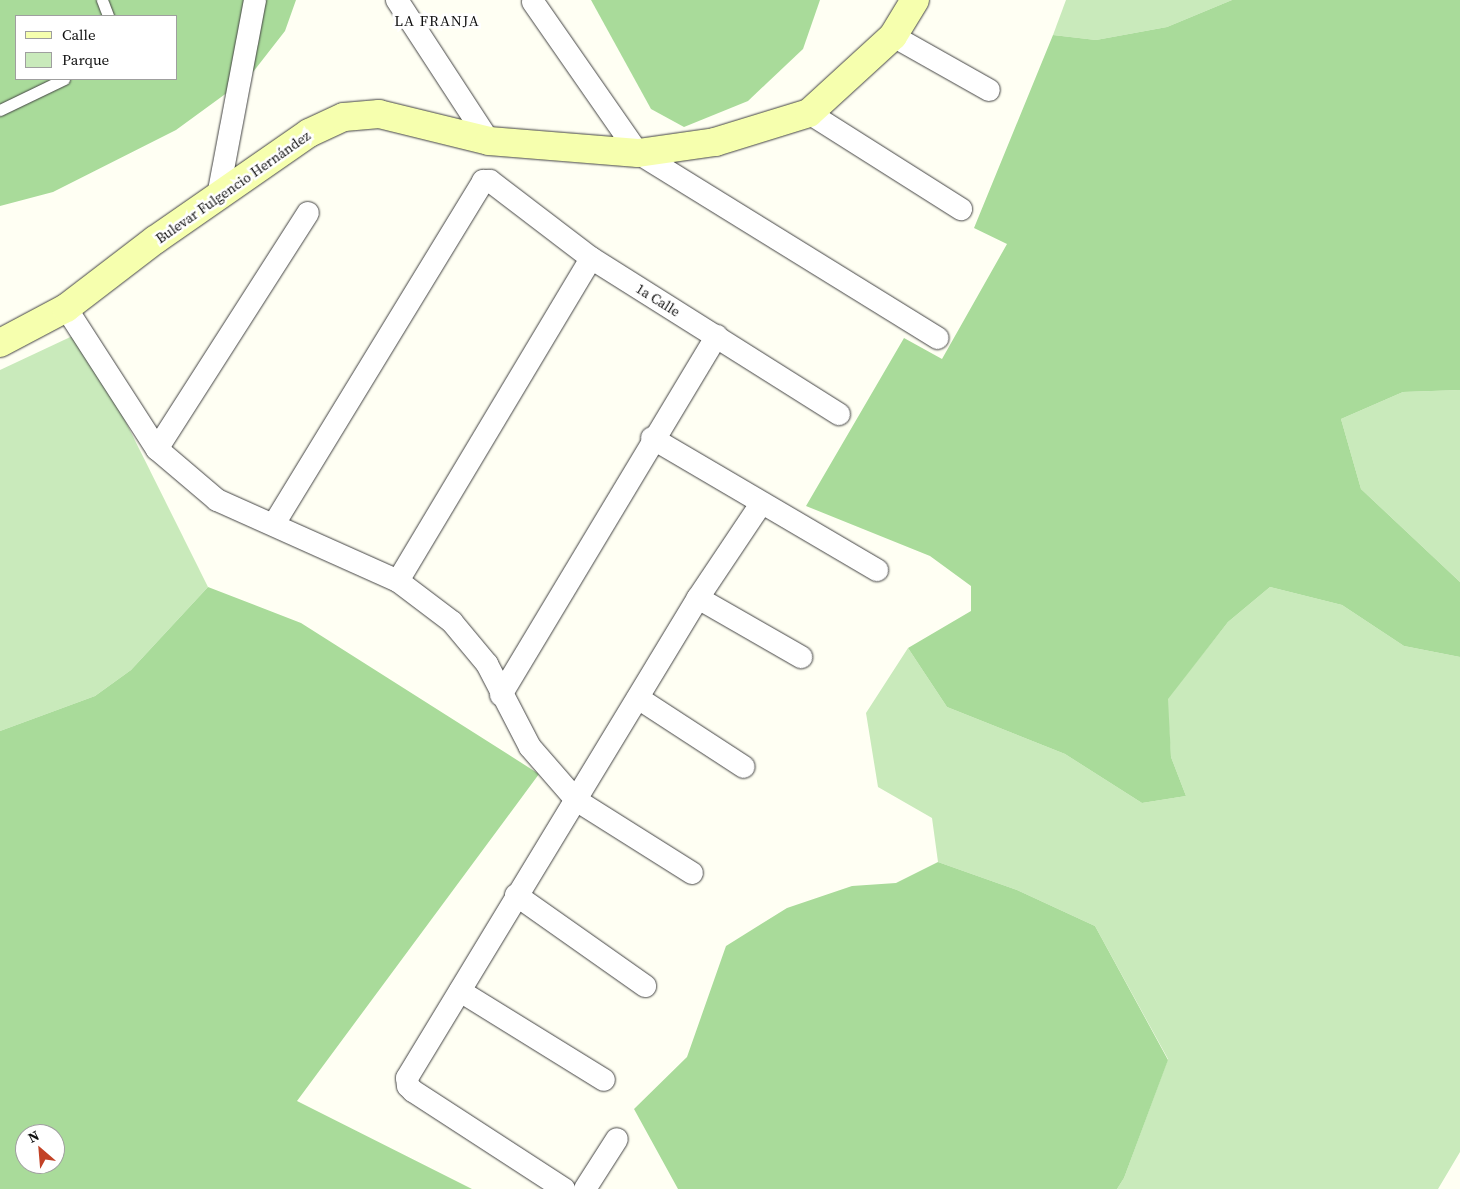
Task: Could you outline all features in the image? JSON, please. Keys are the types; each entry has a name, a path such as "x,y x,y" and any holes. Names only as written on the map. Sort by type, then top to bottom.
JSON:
{"street":[{"path":"218,196 255,0"},
{"name":"Bulevar Fulgencio Hernández","path":"0,343 66,308 218,196 309,133 344,117 379,114 489,141 638,153 715,142 809,112 893,36 915,0"},
{"path":"533,2 638,153 937,338"},
{"path":"405,3 489,141"},
{"path":"893,36 989,90"},
{"path":"809,112 961,209"},
{"name":"1a Calle","path":"274,524 476,187 483,182 490,181 591,258 839,414"},
{"path":"157,449 308,213"},
{"path":"398,581 591,258"},
{"path":"66,308 157,449 217,500 398,581 452,622 487,664 501,695 530,747 576,800 692,873"},
{"path":"501,695 652,438 716,336"},
{"path":"652,438 760,504 876,570"},
{"path":"564,1189 408,1086 407,1078 516,895 576,800 698,598 760,504"},
{"path":"698,598 801,657"},
{"path":"638,698 744,767"},
{"path":"516,895 645,986"},
{"path":"460,991 604,1080"},
{"path":"585,1189 617,1139"}],"lane":[{"path":"102,0 108,15"},
{"path":"0,110 62,80"}],"green space":[{"path":"0,0 296,0 285,31 250,76 176,130 53,192 0,206"},
{"path":"591,0 820,0 803,49 748,101 684,127 651,109"},
{"path":"1066,0 1232,0 1167,27 1096,40 1053,35"},
{"path":"1232,0 1460,0 1460,390 1403,392 1341,419 1361,489 1460,582 1460,657 1404,646 1342,605 1270,587 1228,622 1168,699 1171,757 1186,796 1142,803 1065,754 947,707 908,648 971,611 971,586 930,556 806,506 904,338 942,359 1007,244 974,228 1053,35 1096,40 1167,27"},
{"path":"81,332 208,587 131,670 95,696 0,731 0,370"},
{"path":"1460,390 1460,582 1361,489 1341,419 1403,392"},
{"path":"208,587 301,623 539,774 297,1101 472,1189 0,1189 0,731 95,696 131,670"},
{"path":"1270,587 1342,605 1404,646 1460,657 1460,1152 1438,1189 1117,1189 1124,1178 1168,1059 1095,926 1017,890 938,862 932,818 878,787 866,713 908,648 947,707 1065,754 1142,803 1186,796 1171,757 1167,699 1228,622"},
{"path":"938,862 1017,890 1095,926 1168,1060 1124,1178 1117,1189 678,1189 634,1109 687,1057 726,946 787,908 852,886 896,883"}],"district":[{"name":"LA FRANJA","path":"437,21"}]}
